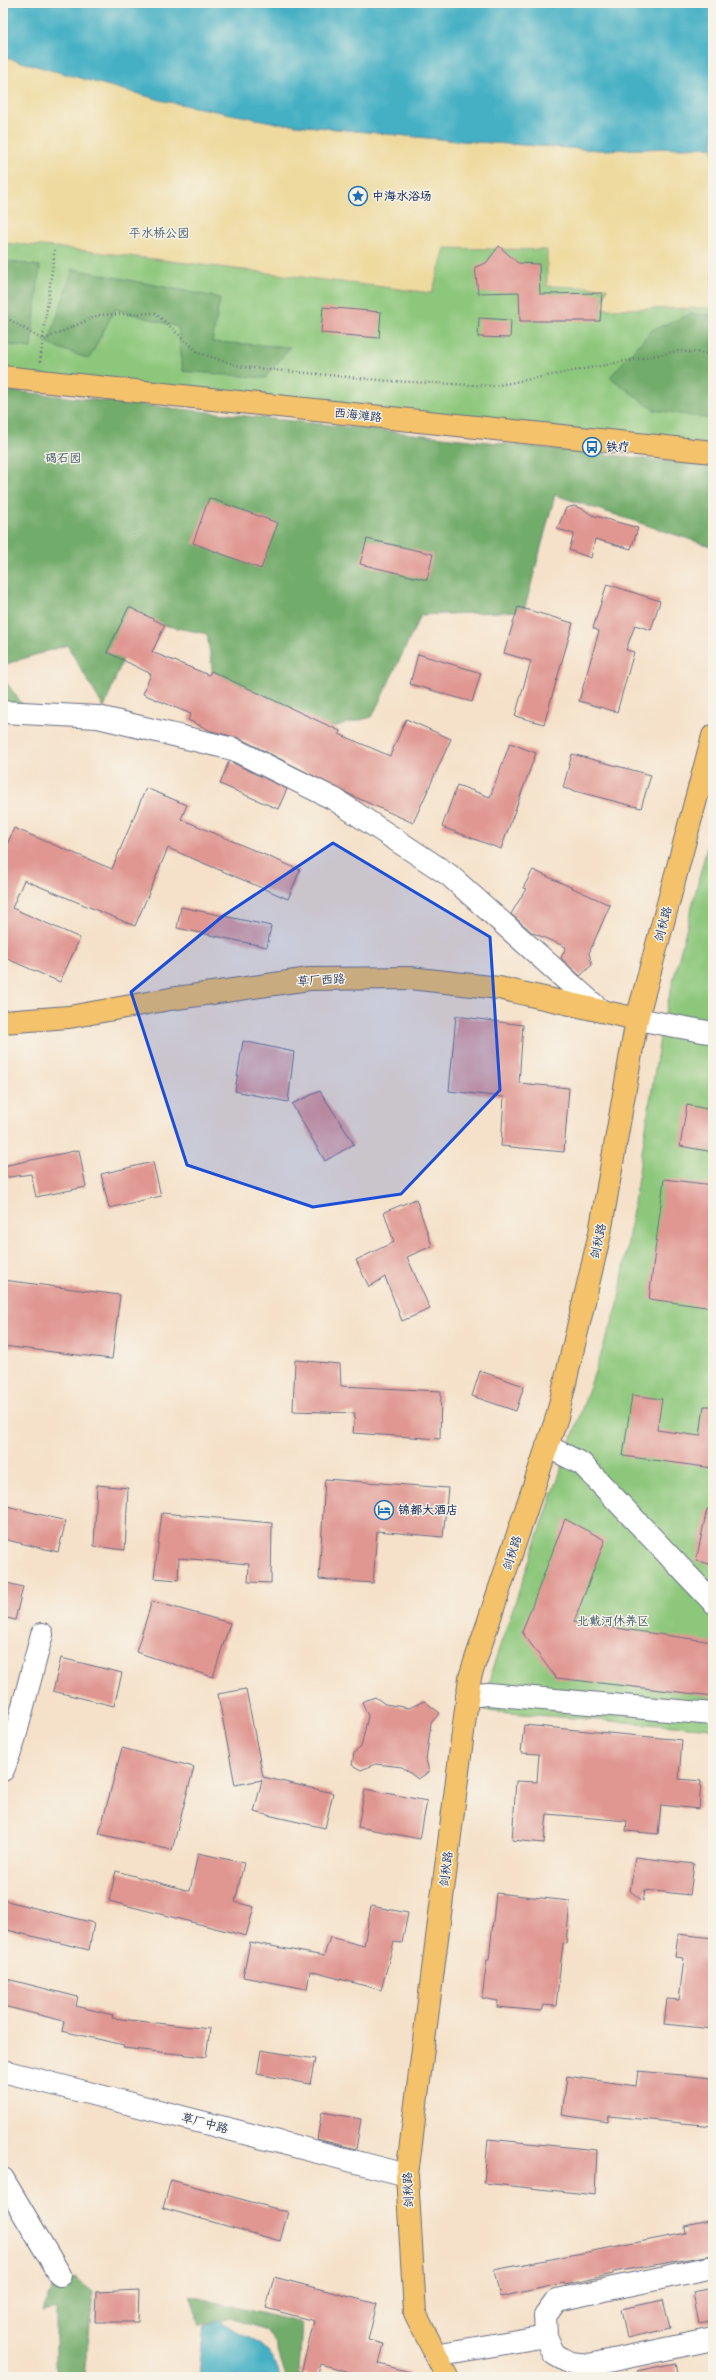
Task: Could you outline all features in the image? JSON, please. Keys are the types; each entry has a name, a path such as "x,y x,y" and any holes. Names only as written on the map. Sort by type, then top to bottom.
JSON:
{"main road":[{"name":"西海滩路","path":"3,377 713,452"},
{"name":"剑秋路","path":"446,2377 415,2313 407,2175 470,1677 557,1417 600,1233 637,1019 713,736"},
{"name":"草厂西路","path":"3,1022 69,1017 170,999 309,979 410,978 499,988 637,1019"}],"street":[{"path":"3,712 98,717 233,749 334,799 449,875 601,1011"},
{"path":"637,1019 713,1033"},
{"path":"547,1446 582,1464 713,1602"},
{"path":"3,1770 13,1744 42,1634"},
{"path":"468,1696 488,1694 713,1714"},
{"name":"草厂中路","path":"3,2071 407,2175"},
{"path":"3,2179 60,2275"},
{"path":"713,2267 557,2300 545,2316 546,2336 554,2354 570,2363 589,2365 713,2339"},
{"path":"435,2355 546,2336"}],"path":[{"path":"39,367 55,247"},
{"path":"43,340 100,315 155,313 199,353 243,367 391,381 494,386 679,351 713,354"},
{"path":"3,316 43,340"}],"highlighted area":[{"path":"333,843 490,937 500,1090 401,1194 313,1207 187,1165 131,992 223,916"}],"green space":[{"name":"平水桥公园","path":"3,29 713,132 713,444 3,371"},
{"path":"3,261 40,266 31,348 3,344"},
{"path":"73,269 220,298 212,342 290,347 265,378 183,371 178,327 115,309 89,359 48,344"},
{"path":"691,314 713,315 713,419 654,410 610,377 652,330"},
{"name":"碣石园","path":"3,390 713,466 713,547 555,495 524,611 421,615 372,717 321,730 214,682 207,634 138,620 104,708 67,645 3,665"},
{"path":"3,678 33,719 3,714"},
{"name":"北戴河休养区","path":"713,823 713,1729 484,1711 492,1669 618,1305 662,1025"},
{"path":"75,2278 93,2292 85,2377 56,2377 56,2308 42,2312 55,2283"},
{"path":"190,2296 302,2323 299,2374 307,2377 286,2377 276,2345 266,2330 230,2318 200,2325"}],"sand":[{"name":"中海水浴场","path":"3,57 277,123 448,140 600,150 713,147 713,308 601,309 607,288 547,286 547,250 445,248 432,293 55,247 3,243"}],"water":[{"path":"3,3 713,3 713,147 600,150 448,140 277,123 164,101 3,57"},
{"path":"218,2320 247,2336 264,2348 271,2355 280,2377 199,2377 204,2326"}],"building":[{"path":"499,246 518,263 539,264 540,294 602,293 600,321 520,321 519,292 478,293 475,267 486,263"},
{"path":"323,307 381,312 379,338 321,333"},
{"path":"479,318 511,320 510,338 478,337"},
{"path":"209,498 278,523 261,569 193,543"},
{"path":"574,506 583,509 592,515 638,528 631,549 595,539 591,558 569,550 574,534 557,529 566,508"},
{"path":"367,539 433,554 427,580 360,564"},
{"path":"607,584 660,601 651,630 635,625 626,650 634,652 617,712 579,701 599,631 593,628"},
{"path":"129,607 165,625 152,652 209,675 211,671 340,731 339,734 390,756 406,719 451,739 413,823 353,796 239,738 211,731 188,720 191,714 143,694 151,674 107,652"},
{"path":"518,607 573,623 544,724 515,716 531,661 504,653"},
{"path":"418,654 481,673 472,702 410,684"},
{"path":"510,743 536,753 501,849 442,827 457,785 490,797"},
{"path":"572,754 651,775 641,808 563,788"},
{"path":"229,761 287,789 278,809 220,784"},
{"path":"146,788 187,805 181,819 300,870 288,899 168,848 135,926 24,880 12,908 80,938 60,982 3,957 3,855 14,828 112,869"},
{"path":"533,870 610,905 589,953 592,965 580,976 561,958 566,947 533,933 511,914 526,889 523,888"},
{"path":"181,907 271,926 267,947 177,928"},
{"path":"456,1016 523,1025 519,1083 569,1088 564,1152 501,1146 504,1097 449,1091"},
{"path":"243,1041 294,1052 288,1102 235,1091"},
{"path":"320,1091 354,1144 325,1161 292,1104"},
{"path":"687,1105 713,1110 713,1152 680,1146"},
{"path":"79,1150 86,1187 36,1197 31,1174 3,1178 3,1166"},
{"path":"153,1162 161,1196 109,1208 101,1174"},
{"path":"664,1179 713,1185 713,1308 649,1299"},
{"path":"416,1199 432,1246 407,1257 430,1309 402,1321 385,1277 369,1287 356,1260 394,1242 384,1212"},
{"path":"3,1280 120,1295 112,1359 3,1346"},
{"path":"295,1360 340,1364 341,1386 441,1391 440,1439 353,1433 355,1413 293,1411"},
{"path":"480,1371 524,1386 516,1411 472,1396"},
{"path":"632,1395 662,1399 657,1430 700,1436 704,1406 713,1406 713,1468 623,1456"},
{"name":"锦都大酒店","path":"325,1479 448,1488 443,1537 377,1531 373,1583 319,1579"},
{"path":"97,1485 128,1488 125,1550 94,1546"},
{"path":"3,1505 66,1521 58,1552 3,1539"},
{"path":"707,1509 713,1510 713,1565 696,1561"},
{"path":"162,1513 272,1523 271,1583 248,1582 249,1564 179,1558 178,1580 154,1578"},
{"path":"565,1519 605,1540 574,1622 713,1642 713,1696 556,1678 522,1632"},
{"path":"3,1582 23,1587 15,1620 3,1617"},
{"path":"152,1601 230,1623 213,1677 136,1652"},
{"path":"61,1658 122,1673 114,1706 53,1691"},
{"path":"246,1689 263,1777 333,1793 325,1828 254,1812 262,1780 235,1785 218,1694"},
{"path":"375,1697 385,1704 409,1708 424,1701 440,1713 431,1723 426,1760 429,1772 418,1779 402,1767 376,1764 361,1770 352,1765 354,1753 361,1747 368,1716 362,1702"},
{"path":"524,1725 682,1740 679,1779 701,1781 699,1809 661,1805 658,1834 626,1831 627,1821 547,1814 544,1843 512,1840 516,1781 537,1782 539,1754 521,1753"},
{"path":"122,1748 194,1767 172,1850 99,1834"},
{"path":"365,1789 427,1801 420,1839 358,1827"},
{"path":"198,1853 244,1863 235,1902 254,1907 246,1936 109,1901 116,1871 190,1891"},
{"path":"635,1857 694,1864 690,1895 645,1890 643,1901 630,1891"},
{"path":"496,1893 570,1901 566,1944 563,1943 556,2006 544,2005 542,2011 497,2007 498,2001 482,1998 487,1960 489,1960"},
{"path":"3,1900 94,1923 89,1950 3,1929"},
{"path":"371,1906 408,1913 402,1943 394,1942 381,1990 310,1971 307,1989 243,1977 250,1942 324,1956 330,1937 364,1946"},
{"path":"678,1934 713,1938 713,2029 664,2024 667,1999 679,2000 684,1958 675,1957"},
{"path":"3,1978 78,1997 76,2006 113,2015 112,2018 210,2029 206,2057 123,2048 124,2045 62,2031 64,2021 3,2006"},
{"path":"261,2050 315,2059 310,2084 257,2074"},
{"path":"638,2071 713,2078 713,2126 609,2116 608,2122 562,2115 567,2076 636,2086"},
{"path":"322,2112 361,2119 356,2149 317,2139"},
{"path":"488,2139 597,2150 595,2195 484,2183"},
{"path":"171,2180 288,2212 280,2241 163,2208"},
{"path":"713,2220 713,2255 613,2272 613,2274 565,2285 564,2283 500,2297 494,2270 686,2233 685,2226"},
{"path":"274,2277 377,2304 368,2340 384,2344 379,2364 410,2372 409,2377 361,2377 361,2375 321,2364 317,2377 301,2373 314,2321 266,2308"},
{"path":"713,2288 713,2321 699,2324 693,2292"},
{"path":"139,2290 138,2322 95,2322 96,2292"},
{"path":"663,2300 670,2328 627,2338 621,2309"},
{"path":"675,2363 678,2377 638,2377 637,2371"}],"place":[{"name":"中海水浴场","path":"358,196"},
{"name":"铁疗","path":"592,447"},
{"name":"锦都大酒店","path":"384,1510"}]}
